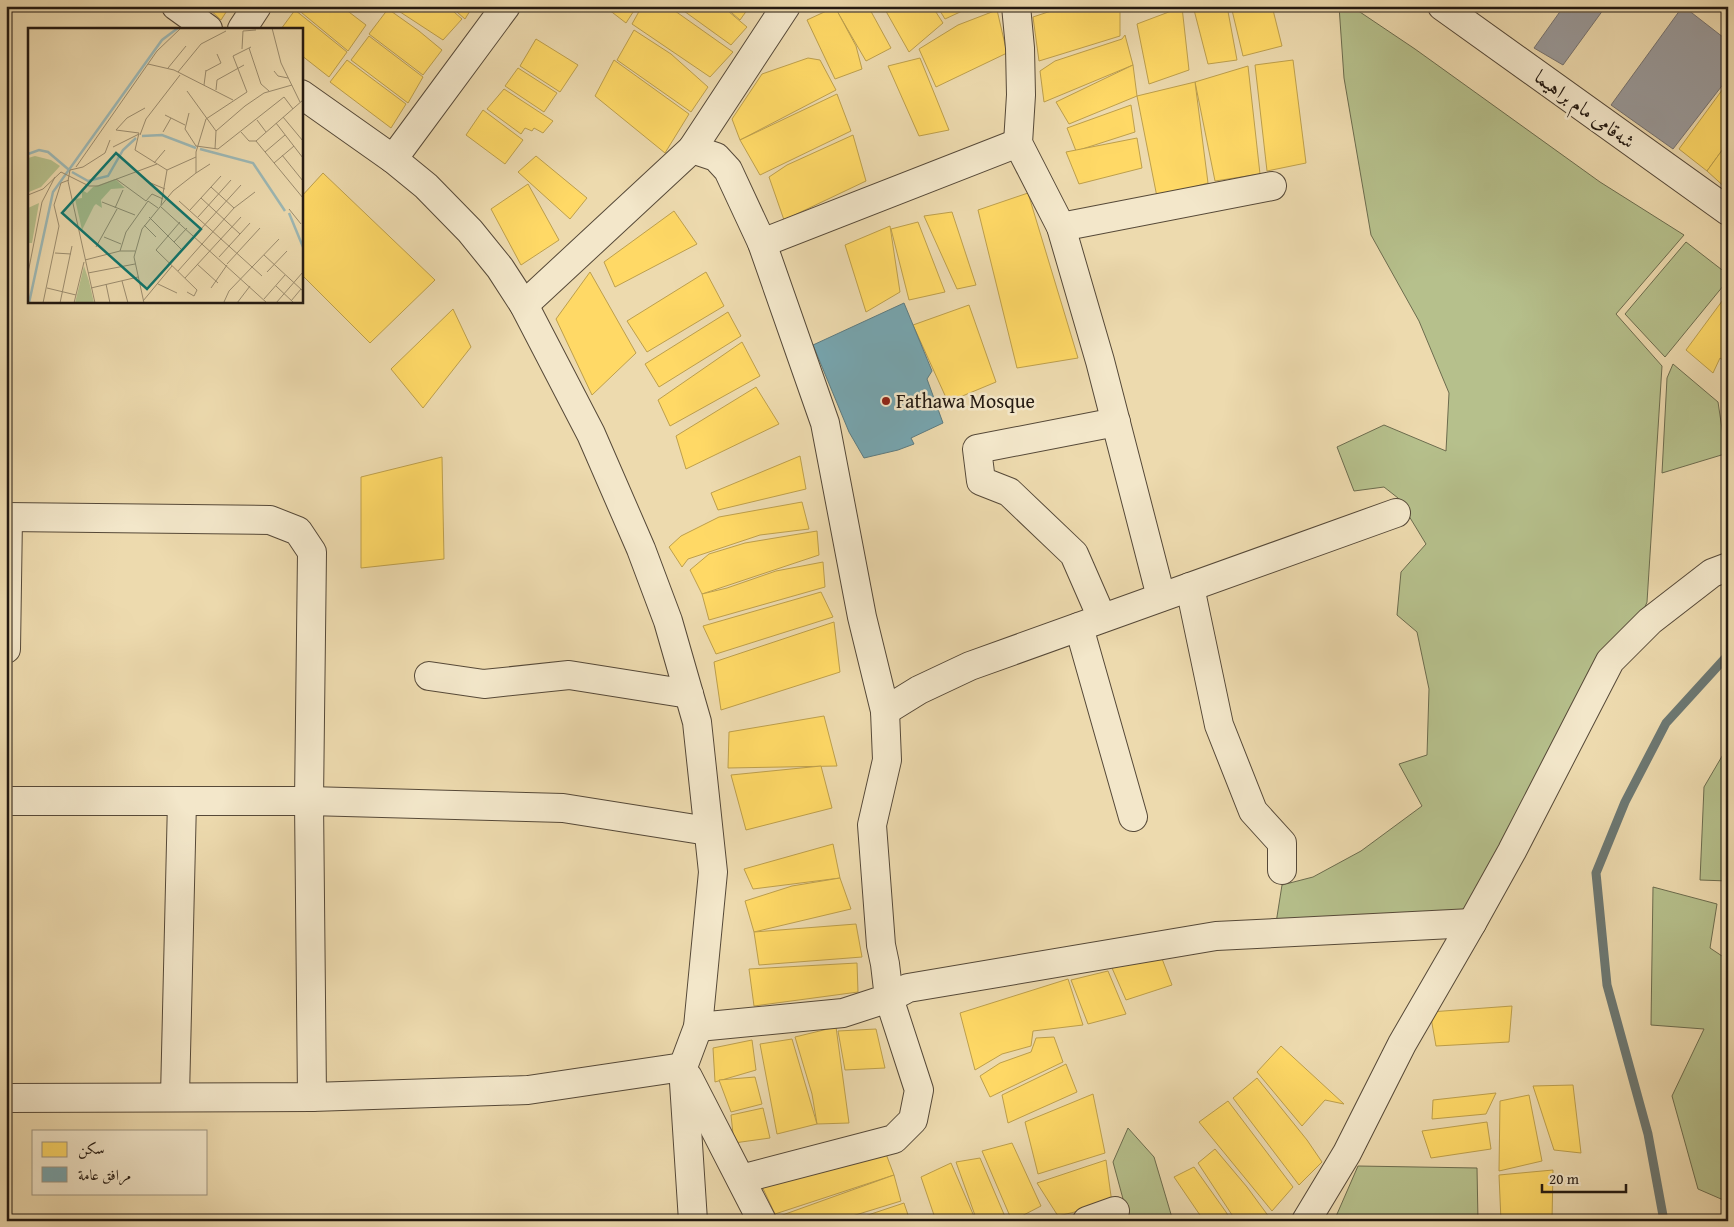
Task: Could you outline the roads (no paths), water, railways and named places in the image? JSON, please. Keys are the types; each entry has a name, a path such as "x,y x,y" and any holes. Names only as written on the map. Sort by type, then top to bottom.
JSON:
{"street":[{"path":"176,6 207,28"},
{"path":"243,28 257,6"},
{"path":"393,159 506,6"},
{"path":"524,305 692,149 786,6"},
{"path":"1016,6 1021,86 1018,143 1061,227 1116,422 1161,597"},
{"name":"شەقامی مام براهیما","path":"1442,6 1728,211"},
{"path":"302,95 393,159 426,186 470,231 500,268 524,305 591,434 641,549 668,621 696,722 713,872 698,1028 683,1067 693,1221"},
{"path":"762,242 1018,143"},
{"path":"692,149 716,157 728,170 762,242 825,423 862,617 885,710 887,760 872,825 881,944 889,998 919,1090 913,1120 894,1139 741,1179"},
{"path":"1061,227 1272,186"},
{"path":"1116,422 977,448 981,482 1009,492 1074,554 1133,817"},
{"path":"885,710 918,690 970,666 1396,514"},
{"path":"6,649 7,517 270,520 298,531 312,552 309,801 312,1096"},
{"path":"1306,1221 1347,1153 1402,1044 1512,852 1610,661 1650,620 1712,573 1728,567"},
{"path":"1190,587 1219,725 1253,811 1282,843 1282,870"},
{"path":"429,676 484,684 569,675 689,694"},
{"path":"6,801 309,801 563,808 708,831"},
{"path":"175,1096 182,801"},
{"path":"698,1028 843,1013 889,998 908,988 1216,936 1472,923"},
{"path":"6,1098 312,1096 528,1090 683,1067"},
{"path":"683,1067 762,1221"},
{"path":"1087,1221 1116,1211"}],"waterway":[{"path":"1664,1221 1648,1134 1607,985 1596,873 1625,802 1666,723 1728,655"}],"place":[{"name":"Fathawa Mosque","path":"886,401"}]}
